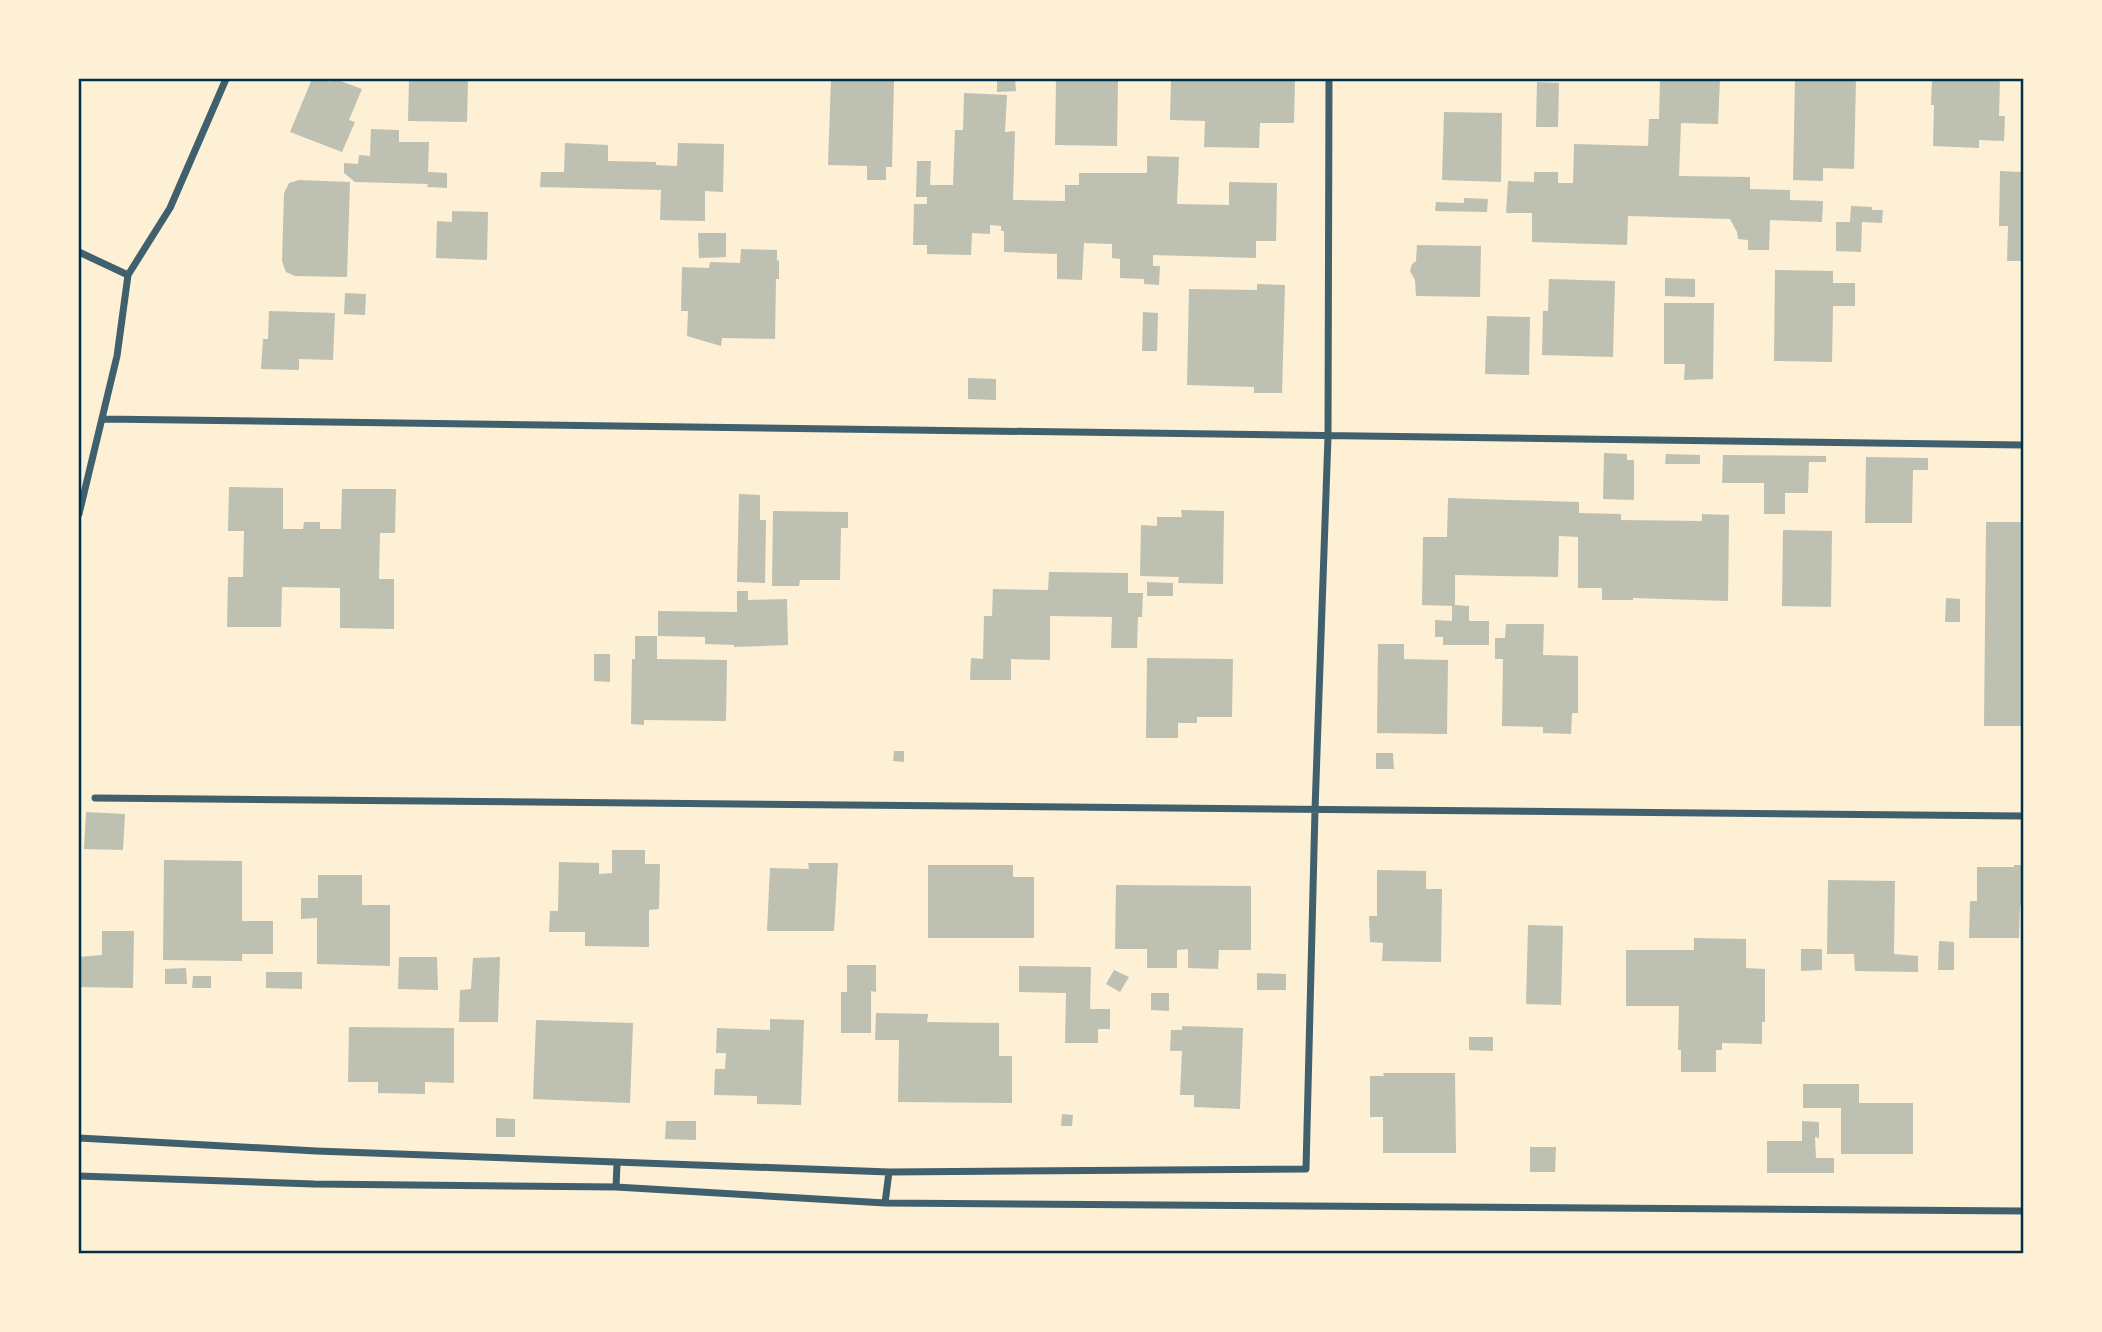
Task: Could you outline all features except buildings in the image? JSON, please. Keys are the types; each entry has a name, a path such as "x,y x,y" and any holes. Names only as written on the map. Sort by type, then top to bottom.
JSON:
{"street":[{"path":"79,514 117,356 128,275 170,208 226,79"},
{"path":"79,1138 617,1164 889,1172 1306,1169 1328,436 1329,79"},
{"path":"79,252 128,275"},
{"path":"102,419 2023,445"},
{"path":"95,798 2023,816"},
{"path":"616,1187 617,1164"},
{"path":"885,1203 889,1172"},
{"path":"79,1175 314,1184 616,1187 885,1203 2023,1211"}]}
